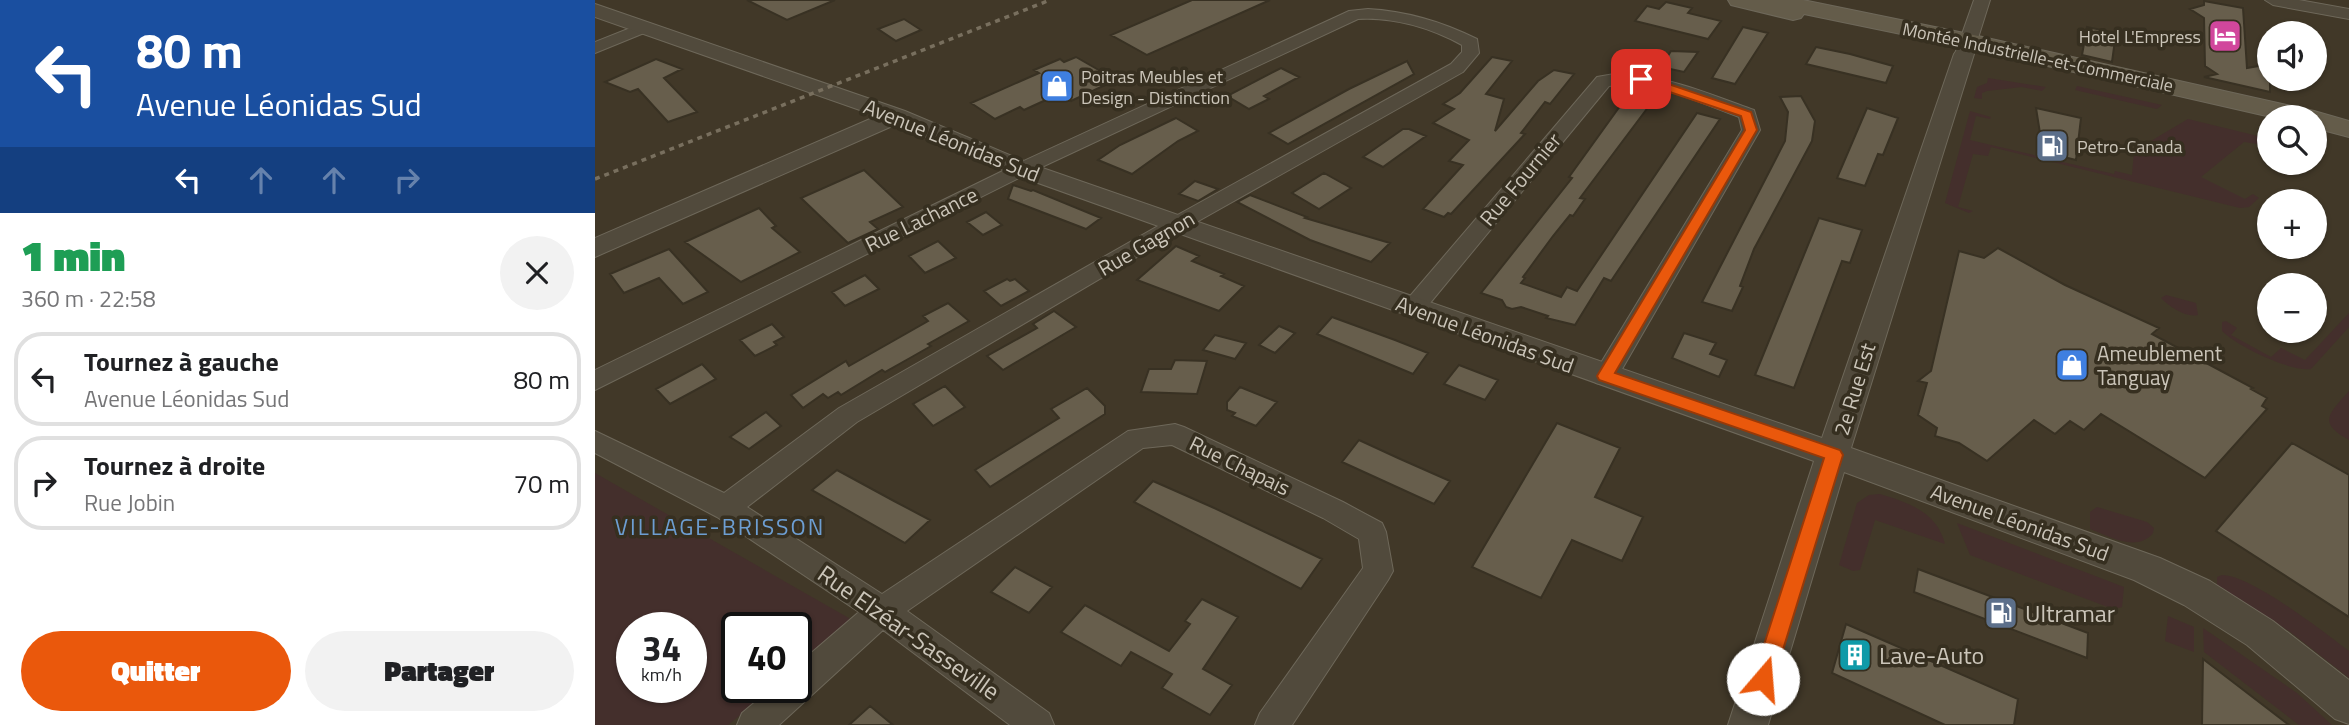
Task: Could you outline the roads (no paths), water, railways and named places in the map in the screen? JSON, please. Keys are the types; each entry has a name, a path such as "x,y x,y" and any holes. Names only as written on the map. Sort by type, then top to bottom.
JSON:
{"main road":[{"name":"Montée Industrielle-et-Commerciale","path":"1739,0 2257,106"},
{"name":"Montée Industrielle-et-Commerciale","path":"1770,0 1966,48 2075,80 2257,122"},
{"path":"2075,80 2105,80 2189,97 2194,91"},
{"path":"2327,123 2349,129"},
{"path":"2327,140 2349,145"}],"street":[{"name":"2e Rue Est","path":"1748,725 1885,290 1982,0"},
{"path":"2273,0 2349,14"},
{"name":"Avenue Léonidas Sud","path":"595,10 897,116 1022,169 1834,455 2147,569 2197,593 2260,633 2349,705"},
{"name":"Rue Lachance","path":"595,381 1022,169 1355,14 1364,13"},
{"name":"Rue Gagnon","path":"725,508 848,415 1179,223 1457,68 1470,53 1471,43 1458,35 1379,13 1364,13"},
{"path":"595,48 643,28"},
{"name":"Rue Fournier","path":"1413,308 1603,80 1616,77 1641,79 1747,114 1751,130 1605,376"},
{"path":"595,248 897,116"},
{"name":"Rue Chapais","path":"884,610 1137,438 1175,434 1333,510 1372,532 1378,571 1272,725"},
{"name":"Rue Elzéar-Sasseville","path":"595,441 725,508 884,610 1038,725"},
{"path":"812,674 884,610"},
{"path":"754,725 779,703"}],"railway":[{"path":"595,179 1050,0"}],"place":[{"name":"Hotel L'Empress","path":"2225,36"},
{"name":"Poitras Meubles et Design - Distinction","path":"1057,86"},
{"name":"Petro-Canada","path":"2052,146"},
{"name":"Ameublement Tanguay","path":"2072,365"},
{"name":"Ultramar","path":"2001,613"},
{"name":"Lave-Auto","path":"1855,655"}],"district":[{"name":"VILLAGE-BRISSON","path":"720,526"}]}
